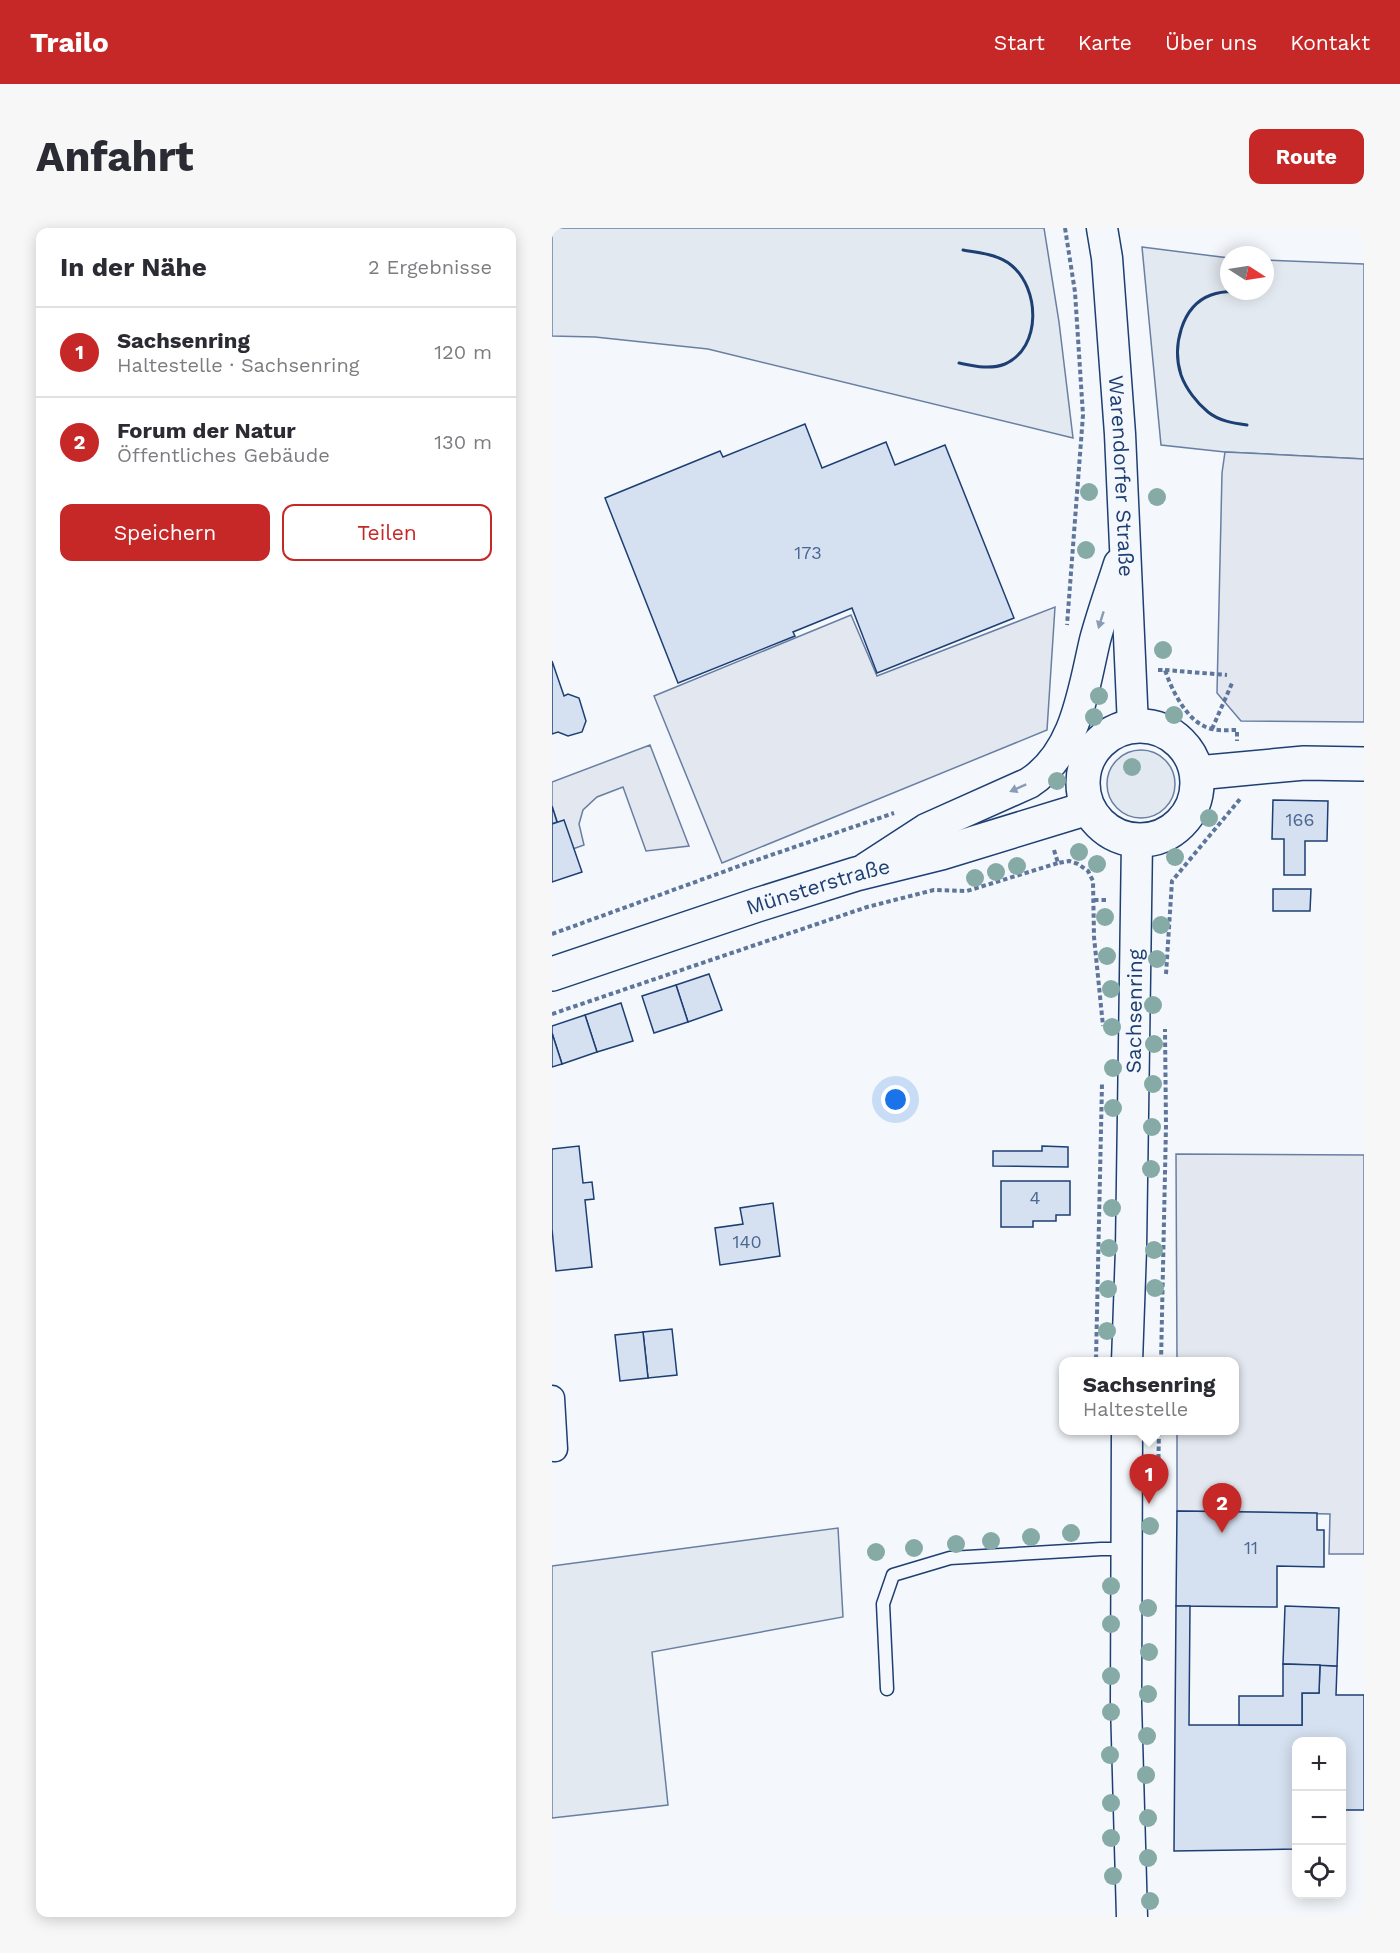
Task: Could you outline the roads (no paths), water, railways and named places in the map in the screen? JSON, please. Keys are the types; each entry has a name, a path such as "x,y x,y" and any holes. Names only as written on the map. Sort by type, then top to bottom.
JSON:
{"main road":[{"path":"1133,726 1155,727 1170,734 1183,744 1192,757 1197,773 1198,788 1195,802 1183,821 1166,835 1152,840 1125,839 1108,831 1094,818 1083,792 1083,776 1096,746 1108,735 1133,726"},
{"path":"1197,773 1304,763 1364,764"},
{"name":"Münsterstraße","path":"552,974 856,874 941,854 1088,808"}],"street":[{"name":"Warendorfer Straße","path":"1102,228 1108,270 1120,434 1133,726"},
{"path":"856,874 926,829 1029,783 1043,774 1056,760 1071,733 1096,637 1125,544"},
{"name":"Sachsenring","path":"1127,1357 1137,841"},
{"path":"552,1398 555,1449"},
{"path":"1127,1435 1125,1703 1132,1917"}],"lane":[{"path":"887,1689 883,1604 893,1575 950,1558 1126,1549"}],"place":[{"name":"Sachsenring","path":"1149,1504"},
{"name":"Forum der Natur","path":"1222,1533"}]}
